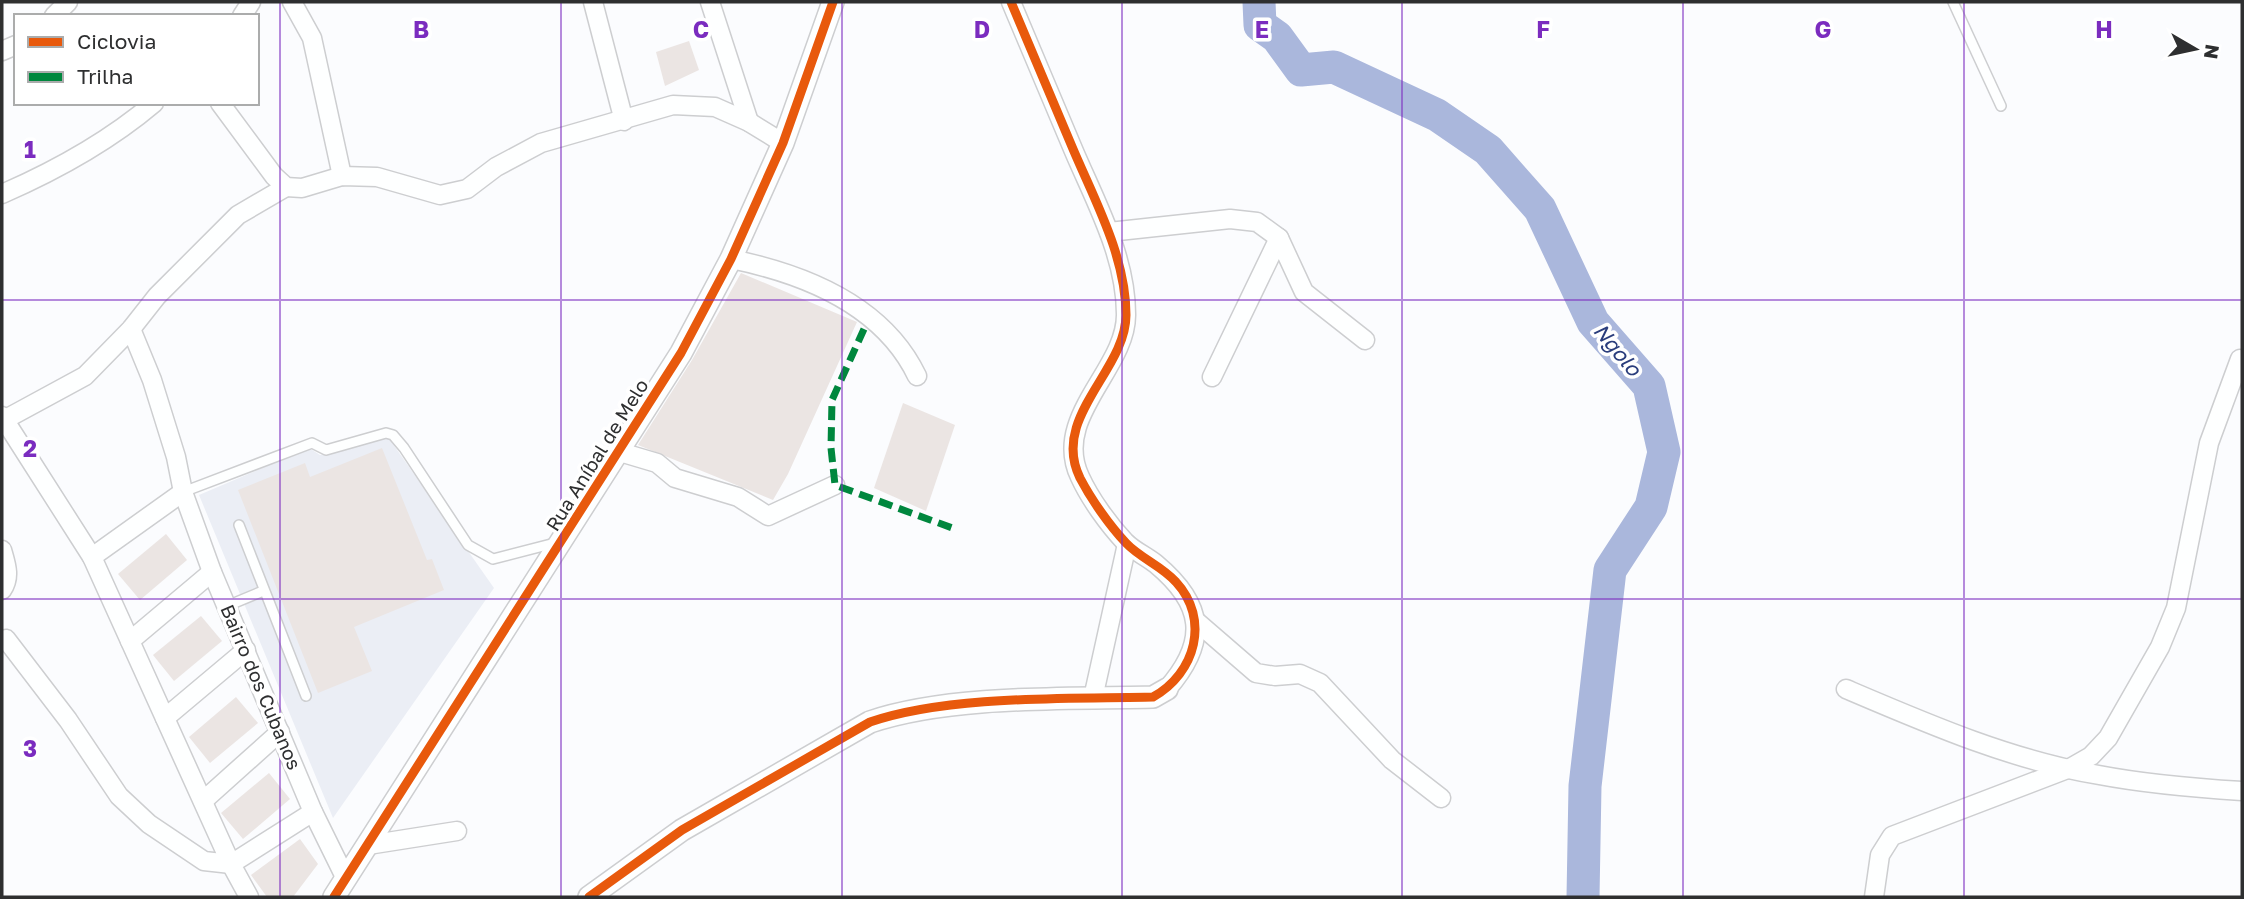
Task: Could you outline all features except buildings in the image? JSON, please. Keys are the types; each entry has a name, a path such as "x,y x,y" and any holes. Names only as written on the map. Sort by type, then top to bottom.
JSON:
{"street":[{"path":"292,2 312,38 342,176"},
{"path":"593,2 624,121"},
{"path":"710,2 749,122"},
{"name":"Rua Aníbal de Melo","path":"334,897 564,541 681,353 731,259 783,144 833,2"},
{"path":"589,897 682,830 870,722 901,711 1093,698 1153,697 1167,689 1184,670 1194,646 1197,622 1189,599 1175,580 1127,544 1079,476 1074,446 1093,387 1120,344 1127,317 1123,285 1109,232 1012,2"},
{"path":"2,194 59,169 131,123 152,105"},
{"path":"221,105 274,176 286,187"},
{"path":"248,897 92,557 3,419 85,376 131,329 157,296 237,215 286,187 302,188 342,176 377,177 440,195 467,190 496,167 541,143 673,106 715,107 749,122 783,144"},
{"path":"1109,232 1230,219 1258,222 1279,238 1304,292 1365,340"},
{"path":"1212,377 1279,238"},
{"path":"731,259 796,277 858,307 904,349 918,376"},
{"name":"Bairro dos Cubanos","path":"131,329 152,380 176,457 183,492 212,572 313,812 346,879"},
{"path":"1874,897 1880,855 1892,836 2070,768 2091,756 2108,738 2160,647 2176,608 2209,443 2240,359"},
{"path":"620,452 657,463 675,478 738,497 768,516 835,485"},
{"path":"92,557 183,492"},
{"path":"1093,698 1127,544"},
{"path":"2,550 7,566 7,583 2,590"},
{"path":"130,641 212,572"},
{"path":"1197,622 1256,673 1275,676 1300,674 1320,683 1392,760 1441,797"},
{"path":"6,639 68,720 118,796 149,824 204,861 231,864 313,812"},
{"path":"165,718 246,650"},
{"path":"1846,689 1936,728 2070,768 2188,788 2242,791"},
{"path":"203,801 280,732"},
{"path":"368,845 457,831"}],"lane":[{"path":"1953,2 2001,106"},
{"path":"183,492 312,443 326,450 386,433 393,436 404,448 468,545 493,559 564,541"},
{"path":"239,525 306,696"},
{"path":"227,606 263,591"}],"shaded area":[{"path":"388,437 494,588 333,818 199,495 309,448 320,455"}],"waterway":[{"name":"Ngolo","path":"1259,2 1260,25 1277,37 1301,70 1334,67 1437,115 1488,150 1540,209 1593,322 1649,386 1664,452 1651,507 1610,570 1585,786 1583,897"}],"marked path":[{"path":"864,329 832,400 831,448 835,485 955,529"}],"cycle path":[{"path":"334,897 681,353 731,259 783,143 833,2"},
{"path":"589,897 682,830 870,722 901,713 972,703 1153,697 1168,687 1188,660 1195,628 1187,597 1170,576 1126,543 1113,528 1084,486 1073,456 1081,414 1115,356 1123,336 1125,293 1108,230 1011,2"}]}
